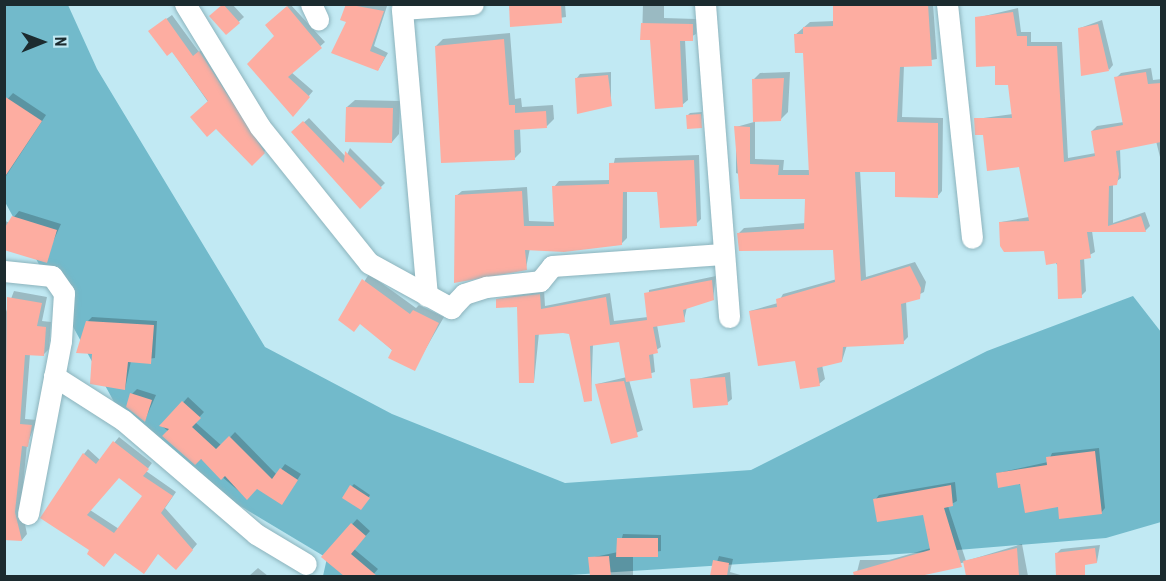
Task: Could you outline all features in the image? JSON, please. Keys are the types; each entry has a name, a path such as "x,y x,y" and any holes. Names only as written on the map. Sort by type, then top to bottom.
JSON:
{"street":[{"path":"185,4 260,127 369,263 451,308 464,294 486,287 540,281 552,266 723,254"},
{"path":"428,296 402,9 473,4"},
{"path":"705,4 729,317"},
{"path":"947,4 972,238"},
{"path":"4,271 52,276 60,284 64,308 54,376 28,514"},
{"path":"54,376 123,420 256,534 306,564"}],"shaded area":[{"path":"5,5 68,5 97,69 265,347 392,414 565,483 751,470 987,351 1133,296 1161,332 1161,522 1106,538 945,551 554,576 323,576 327,558 137,444 5,202"}],"building":[{"path":"223,4 240,23 226,35 209,16"},
{"path":"346,4 384,11 370,51 385,57 378,71 331,53 346,22 340,20"},
{"path":"509,4 561,4 562,23 510,27"},
{"path":"833,4 928,4 932,66 900,67 897,122 938,123 938,198 895,197 895,172 855,172 861,281 910,266 921,288 920,299 901,304 904,344 843,347 842,362 817,368 820,386 800,389 795,361 758,366 749,311 777,307 776,299 835,282 833,250 739,251 737,233 804,229 805,199 740,199 734,126 750,127 750,164 779,165 778,175 809,175 803,53 795,53 794,34 803,34 803,27 833,26"},
{"path":"287,6 322,48 288,77 310,97 293,117 247,64 274,36 265,25"},
{"path":"1013,12 1017,36 1027,36 1027,46 1057,46 1064,162 1095,156 1091,131 1123,125 1114,77 1146,72 1148,84 1161,83 1161,142 1116,151 1119,174 1117,185 1109,186 1108,226 1141,216 1146,232 1087,232 1091,258 1080,260 1082,298 1058,299 1057,263 1046,265 1044,251 1004,252 1000,246 999,222 1029,221 1019,167 987,171 983,135 975,135 974,118 1012,118 1008,85 995,85 995,66 976,67 975,17"},
{"path":"166,18 193,56 199,51 265,153 252,166 216,129 207,137 190,117 208,101 172,52 167,56 148,31"},
{"path":"641,23 693,24 693,41 680,41 683,107 655,109 650,40 640,40"},
{"path":"1098,24 1109,71 1081,76 1078,28"},
{"path":"504,39 509,105 515,105 515,113 546,111 547,128 514,130 515,160 441,163 435,46"},
{"path":"608,75 612,106 577,114 575,78"},
{"path":"784,78 781,121 753,122 752,79"},
{"path":"4,96 42,121 4,178"},
{"path":"346,107 393,108 392,143 345,142"},
{"path":"701,114 702,128 687,129 686,115"},
{"path":"303,121 344,163 345,151 382,188 360,209 291,132"},
{"path":"694,160 697,226 660,228 657,192 623,192 622,245 564,252 525,250 527,270 454,283 455,195 522,191 524,226 554,226 552,186 609,184 609,163"},
{"path":"12,216 57,230 47,263 4,250 4,229"},
{"path":"362,279 410,314 413,310 439,323 415,371 388,358 392,350 360,324 354,332 338,320"},
{"path":"712,280 714,300 683,310 685,322 653,327 658,353 649,355 652,378 626,382 619,342 590,346 592,401 584,402 569,334 563,333 535,335 534,383 519,383 517,307 496,308 496,299 540,294 541,309 606,297 610,325 647,320 644,293"},
{"path":"7,297 42,303 37,326 46,327 44,356 25,355 20,424 32,425 28,447 22,446 15,512 22,541 4,540"},
{"path":"86,321 154,325 151,364 128,362 125,390 90,384 92,354 76,353"},
{"path":"725,377 728,405 693,408 690,379"},
{"path":"624,381 638,437 611,444 595,384"},
{"path":"130,393 152,400 145,422 126,407"},
{"path":"182,401 201,418 192,427 216,449 229,436 272,479 280,468 298,480 282,505 257,489 247,500 225,476 221,480 201,459 195,465 162,436 169,429 159,426"},
{"path":"113,441 149,469 143,476 173,496 161,513 193,550 176,570 158,554 144,574 115,553 104,567 87,554 89,550 40,518 83,453 96,464","holes":["119,478 142,496 114,533 87,515"]},
{"path":"1095,451 1102,514 1059,519 1058,507 1025,513 1020,484 998,488 996,473 1047,465 1046,457"},
{"path":"350,485 370,498 361,510 342,498"},
{"path":"951,485 953,506 944,508 962,567 920,576 854,576 853,572 930,550 923,515 877,522 873,499"},
{"path":"351,523 366,536 351,554 377,576 344,576 321,557"},
{"path":"617,538 658,538 658,557 616,557"},
{"path":"1017,548 1019,576 966,576 963,561"},
{"path":"1095,548 1097,563 1085,565 1085,576 1056,576 1055,553"},
{"path":"609,556 611,576 590,576 588,557"},
{"path":"713,560 729,563 727,576 710,576"}]}
